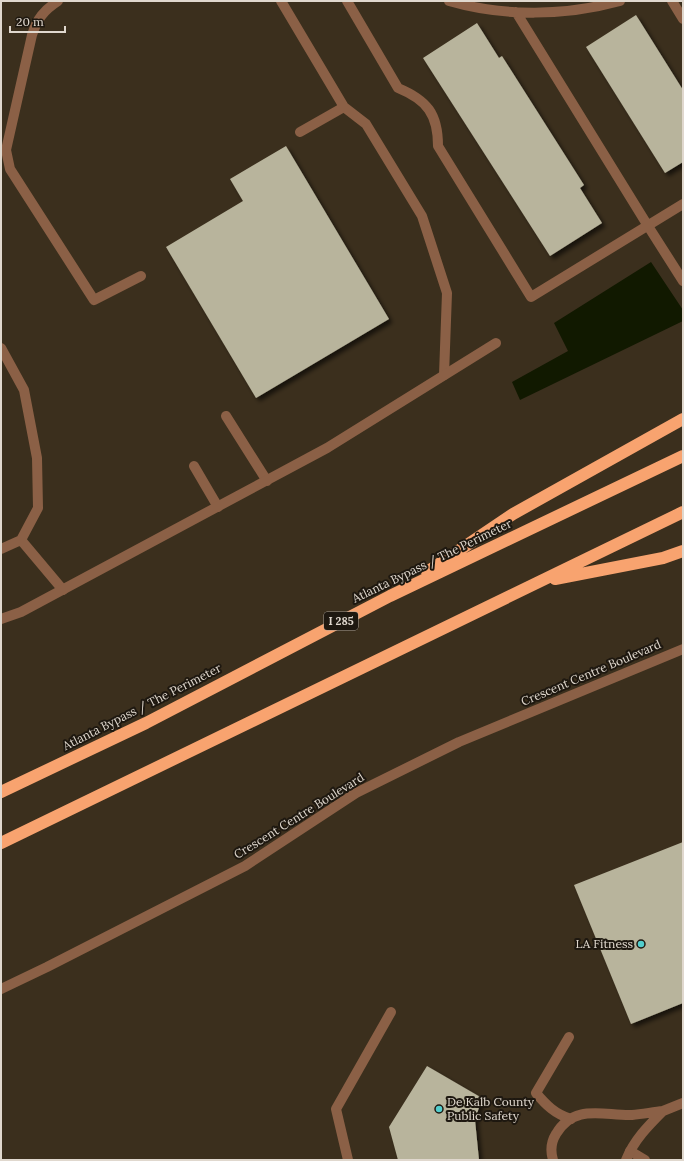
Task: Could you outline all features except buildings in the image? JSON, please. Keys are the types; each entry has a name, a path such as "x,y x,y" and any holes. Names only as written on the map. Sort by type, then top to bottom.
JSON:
{"highway":[{"path":"390,596 513,514 683,419"},
{"name":"Atlanta Bypass / The Perimeter","path":"1,792 146,723 390,596 683,456"},
{"path":"1,843 683,512"},
{"path":"538,583 663,558 683,551"}],"street":[{"path":"58,1 48,8 35,24 6,150 10,169 94,300 141,276"},
{"path":"281,1 344,107 366,124 422,216 447,293 444,375"},
{"path":"347,1 398,88 412,94 426,104 434,119 438,133 438,146 531,297 683,204"},
{"path":"449,1 485,9 516,12 579,10 620,1"},
{"path":"672,1 683,19"},
{"path":"516,12 683,281"},
{"path":"300,132 344,107"},
{"path":"1,619 22,612 328,448 496,343"},
{"path":"1,348 24,390 37,458 38,508 21,540 1,549"},
{"path":"226,416 267,481"},
{"path":"194,466 218,507"},
{"path":"21,540 63,590"},
{"name":"Crescent Centre Boulevard","path":"1,988 47,967 245,866 356,793 459,742 683,649"},
{"path":"348,1160 336,1109 391,1012"},
{"path":"569,1037 536,1093 548,1107 561,1116 571,1119"},
{"path":"553,1160 551,1154 552,1142 557,1132 579,1114 591,1112 632,1115 663,1111 683,1103"},
{"path":"645,1160 628,1156 641,1133 663,1111"}],"shaded area":[{"path":"651,262 683,310 683,321 520,400 512,382 568,351 554,323"}],"place":[{"name":"LA Fitness","path":"641,944"},
{"name":"De Kalb County Public Safety","path":"439,1109"}]}
